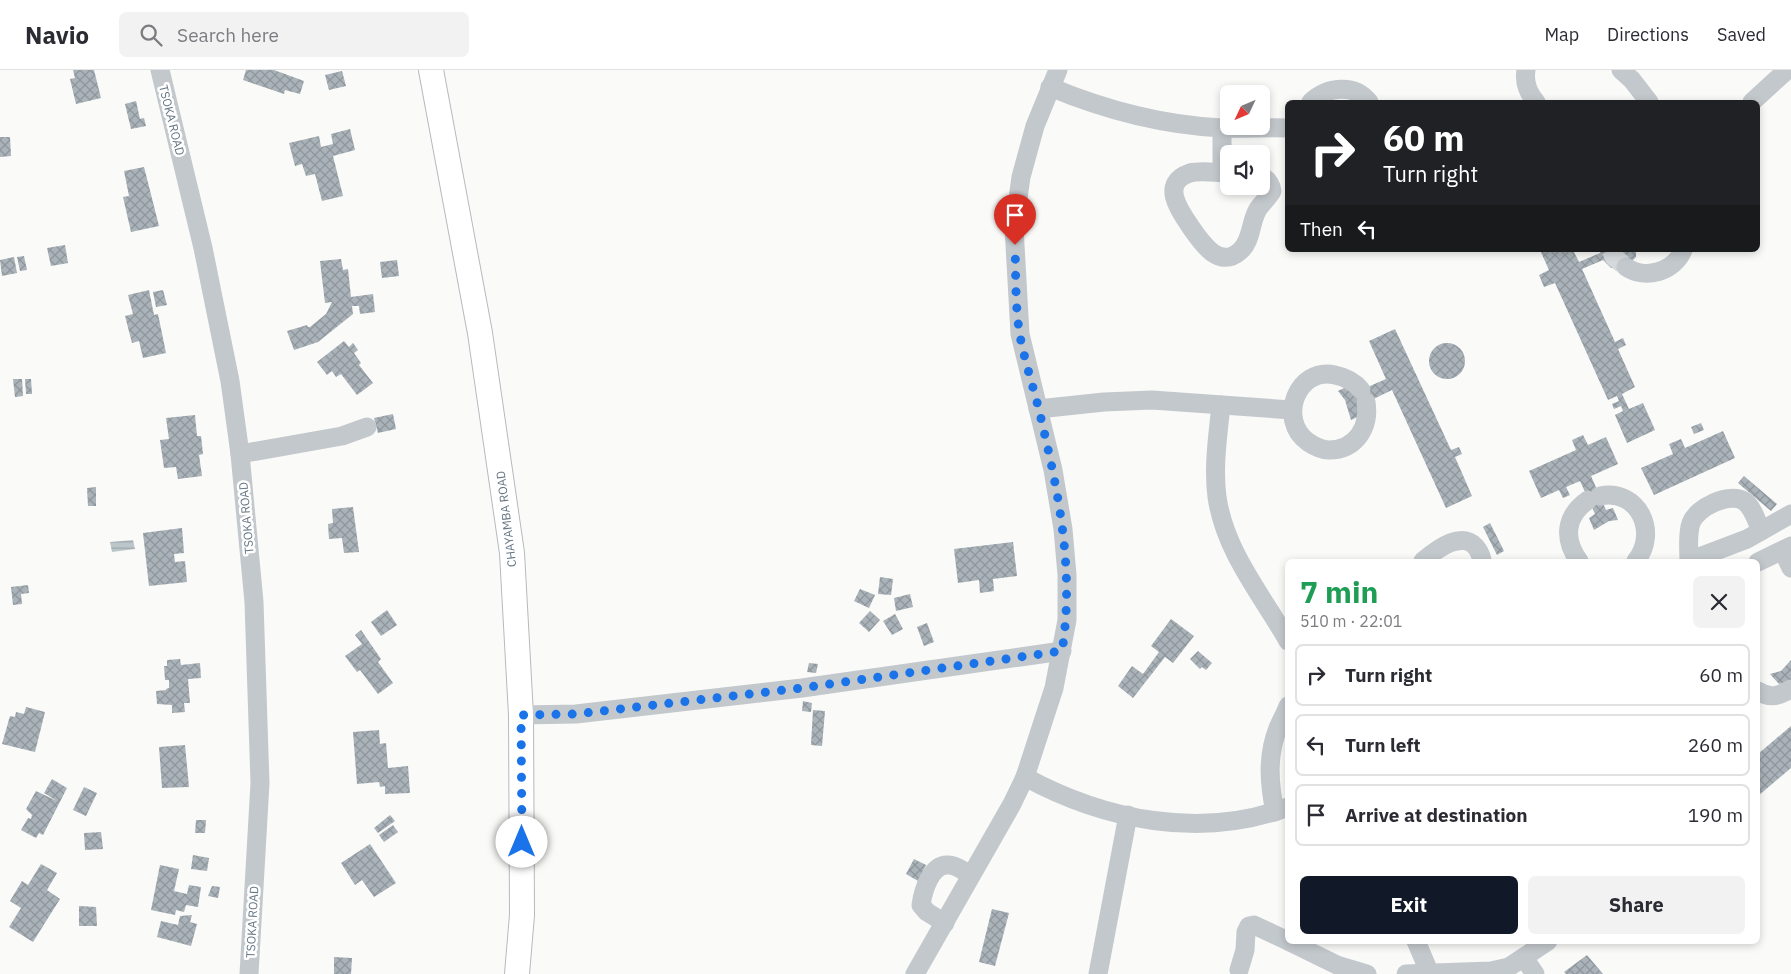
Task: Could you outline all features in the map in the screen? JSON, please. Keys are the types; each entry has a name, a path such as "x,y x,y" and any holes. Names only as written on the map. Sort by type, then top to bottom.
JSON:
{"main road":[{"name":"CHAYAMBA ROAD","path":"431,70 480,333 512,553 521,715 522,915 517,974"}],"street":[{"name":"TSOKA ROAD","path":"160,70 203,248 230,381 240,454 254,602 260,783 249,974"},
{"path":"1526,70 1525,80 1531,97 1534,100"},
{"path":"1621,70 1632,80 1647,100"},
{"path":"1754,100 1786,70"},
{"path":"916,974 1012,804 1025,777 1054,688 1067,620 1067,575 1063,529 1052,470 1020,334 1014,227 1021,178 1035,126 1054,79 1080,100 1158,120 1220,128"},
{"path":"1313,100 1330,90 1342,89 1355,92 1368,100"},
{"path":"1270,128 1285,128"},
{"path":"1220,173 1192,173 1181,178 1174,187 1174,199 1179,210 1211,253 1221,257 1232,257 1241,251 1248,240 1258,210 1269,195"},
{"path":"1626,267 1639,273 1659,272 1675,262 1682,252"},
{"path":"1331,374 1346,377 1358,386 1368,413 1364,428 1356,440 1343,448 1329,450 1314,446 1302,438 1294,425 1292,410 1295,396 1304,384 1316,376 1331,374"},
{"path":"1038,409 1104,402 1152,400 1292,410"},
{"path":"1221,405 1215,467 1217,498 1229,540 1247,576 1285,636"},
{"path":"240,454 342,436 367,427"},
{"path":"1578,559 1568,539 1569,526 1573,515 1580,505 1594,498 1615,496 1626,500 1636,507 1643,518 1646,542 1642,554 1638,559"},
{"path":"1689,559 1689,533 1692,521 1698,512 1722,500 1733,498 1744,501 1755,517 1761,531"},
{"path":"1695,559 1747,540 1791,514"},
{"path":"1426,559 1454,540 1465,540 1474,544 1481,559"},
{"path":"1760,561 1787,548 1791,568"},
{"path":"521,715 576,714 802,688 1062,651"},
{"path":"1760,693 1771,697 1779,696 1791,689"},
{"path":"1025,777 1054,793 1086,805 1156,822 1187,825 1233,821 1281,810 1270,786 1269,770 1277,729 1285,712"},
{"path":"1098,974 1128,816"},
{"path":"946,923 927,912 921,905 923,892 932,874 940,866 950,865 971,875"},
{"path":"1240,970 1249,926 1254,925 1285,940"},
{"path":"1294,944 1337,965 1367,974"},
{"path":"1417,944 1430,973"},
{"path":"1406,974 1491,972 1509,967 1544,944"},
{"path":"1524,958 1536,974"}],"shaded area":[{"path":"133,540 135,549 112,552 110,542"}],"building":[{"path":"73,70 94,70 101,98 76,104 70,79 75,78"},
{"path":"246,70 274,70 304,81 300,94 285,90 284,94 243,80"},
{"path":"342,71 346,86 329,90 325,75"},
{"path":"136,101 140,119 144,118 146,126 131,129 125,104"},
{"path":"350,129 355,150 333,156 343,196 322,201 315,174 306,176 302,164 295,166 289,143 319,136 321,147 333,144 331,134"},
{"path":"0,137 10,137 11,156 0,157"},
{"path":"144,167 159,226 131,232 123,197 129,196 124,171"},
{"path":"65,245 68,263 51,266 47,248"},
{"path":"1541,252 1574,252 1579,262 1600,252 1636,252 1636,257 1625,268 1611,268 1603,260 1582,269 1615,342 1623,338 1626,345 1618,349 1635,387 1622,394 1629,409 1643,403 1655,430 1627,443 1615,415 1623,411 1621,406 1614,409 1612,404 1619,401 1617,396 1608,400 1555,283 1544,287 1539,275 1549,270"},
{"path":"24,256 27,270 20,271 17,257"},
{"path":"14,257 17,273 2,276 0,260"},
{"path":"341,259 343,270 348,269 351,297 373,294 375,312 360,314 359,306 352,306 353,314 318,342 294,350 287,331 307,325 310,327 326,314 332,302 325,303 320,261"},
{"path":"397,260 399,276 382,278 380,262"},
{"path":"149,290 154,315 158,314 166,353 143,358 139,341 132,343 125,316 133,314 128,295"},
{"path":"163,290 167,305 156,307 153,292"},
{"path":"1395,329 1451,450 1459,447 1462,454 1455,457 1472,496 1446,508 1392,390 1359,406 1362,415 1351,420 1345,400 1338,391 1348,386 1354,393 1386,379 1369,341"},
{"path":"344,341 349,347 353,343 358,350 354,353 361,363 359,365 373,383 357,395 341,374 336,377 332,371 327,375 317,362"},
{"path":"1447,343 1459,349 1465,361 1459,373 1447,379 1435,373 1429,361 1435,349"},
{"path":"13,379 22,379 23,396 15,397"},
{"path":"25,379 31,379 32,394 26,394"},
{"path":"393,414 396,429 378,433 374,418"},
{"path":"195,415 197,436 201,436 203,454 199,455 202,476 178,479 176,467 164,468 160,440 169,439 166,418"},
{"path":"1701,423 1704,430 1694,434 1691,427"},
{"path":"1723,431 1735,458 1654,495 1641,468 1673,454 1669,444 1681,439 1685,448"},
{"path":"1583,435 1588,445 1606,437 1618,464 1591,476 1606,510 1613,508 1618,520 1609,521 1594,530 1589,518 1595,514 1580,481 1566,487 1570,495 1563,498 1559,490 1541,498 1529,471 1576,450 1572,440"},
{"path":"1744,476 1777,504 1771,511 1738,483"},
{"path":"96,487 96,506 88,506 87,488"},
{"path":"353,507 359,552 344,553 342,538 329,539 328,524 333,523 332,509"},
{"path":"1490,523 1504,551 1497,555 1483,527"},
{"path":"182,528 184,553 174,554 175,562 185,561 187,582 149,586 143,533"},
{"path":"1013,542 1017,576 993,579 994,591 980,593 979,580 958,583 954,549"},
{"path":"880,577 893,579 891,595 878,594"},
{"path":"28,585 29,593 21,594 22,604 13,605 11,587"},
{"path":"860,589 875,595 869,608 854,601"},
{"path":"910,594 913,607 896,611 894,598"},
{"path":"387,610 397,625 381,636 371,622"},
{"path":"870,611 880,620 869,632 859,623"},
{"path":"895,614 903,629 892,635 883,621"},
{"path":"1171,619 1194,636 1173,663 1165,657 1133,698 1118,686 1132,666 1143,674 1159,652 1151,646"},
{"path":"927,623 934,642 924,646 917,627"},
{"path":"361,630 381,659 378,662 393,683 378,694 360,670 357,672 345,656 362,644 355,635"},
{"path":"1198,651 1212,663 1206,670 1202,667 1200,669 1190,659"},
{"path":"180,659 181,665 200,663 201,678 188,679 190,703 184,703 185,712 172,713 172,705 157,704 156,691 169,688 169,680 165,680 164,666 167,666 167,660"},
{"path":"1791,660 1791,682 1779,684 1770,674 1781,671"},
{"path":"809,663 818,664 816,673 807,672"},
{"path":"803,701 812,703 811,712 802,711"},
{"path":"26,707 45,712 35,752 2,744 10,716 15,717 16,712 24,714"},
{"path":"813,710 825,711 822,746 811,745"},
{"path":"1791,726 1791,768 1760,794 1760,752"},
{"path":"379,730 380,744 386,743 388,768 408,766 410,793 385,794 385,786 380,787 379,782 357,784 353,732"},
{"path":"185,745 189,787 162,788 159,747"},
{"path":"52,779 67,788 43,835 39,833 36,838 21,830 28,818 31,819 32,815 26,809 36,791 57,801 44,793"},
{"path":"84,787 97,793 86,816 73,810"},
{"path":"390,815 395,821 378,833 374,828"},
{"path":"196,820 206,820 205,833 195,833"},
{"path":"393,825 398,832 384,842 379,835"},
{"path":"101,832 103,849 85,850 84,833"},
{"path":"370,844 396,883 374,897 362,880 355,885 341,863"},
{"path":"193,855 209,858 207,871 191,869"},
{"path":"914,859 926,865 918,881 906,874"},
{"path":"41,864 57,873 47,890 60,899 33,942 9,927 21,908 10,901 22,881 28,885"},
{"path":"160,865 179,869 174,891 187,894 189,885 201,887 198,907 186,905 184,912 176,910 175,915 151,910"},
{"path":"212,886 220,887 218,898 208,896"},
{"path":"79,906 96,907 97,926 79,926"},
{"path":"992,909 1009,913 995,966 979,962"},
{"path":"192,915 190,922 197,924 191,946 157,937 161,921 178,925 180,916"},
{"path":"1587,955 1603,974 1566,974 1564,972"},
{"path":"334,957 352,958 351,974 334,974"}],"tunnel":[{"path":"1612,252 1614,257 1626,267"}],"route":[{"path":"522,842 521,715 576,714 802,688 1062,651 1067,620 1067,575 1063,529 1052,470 1020,334 1015,245"}]}
